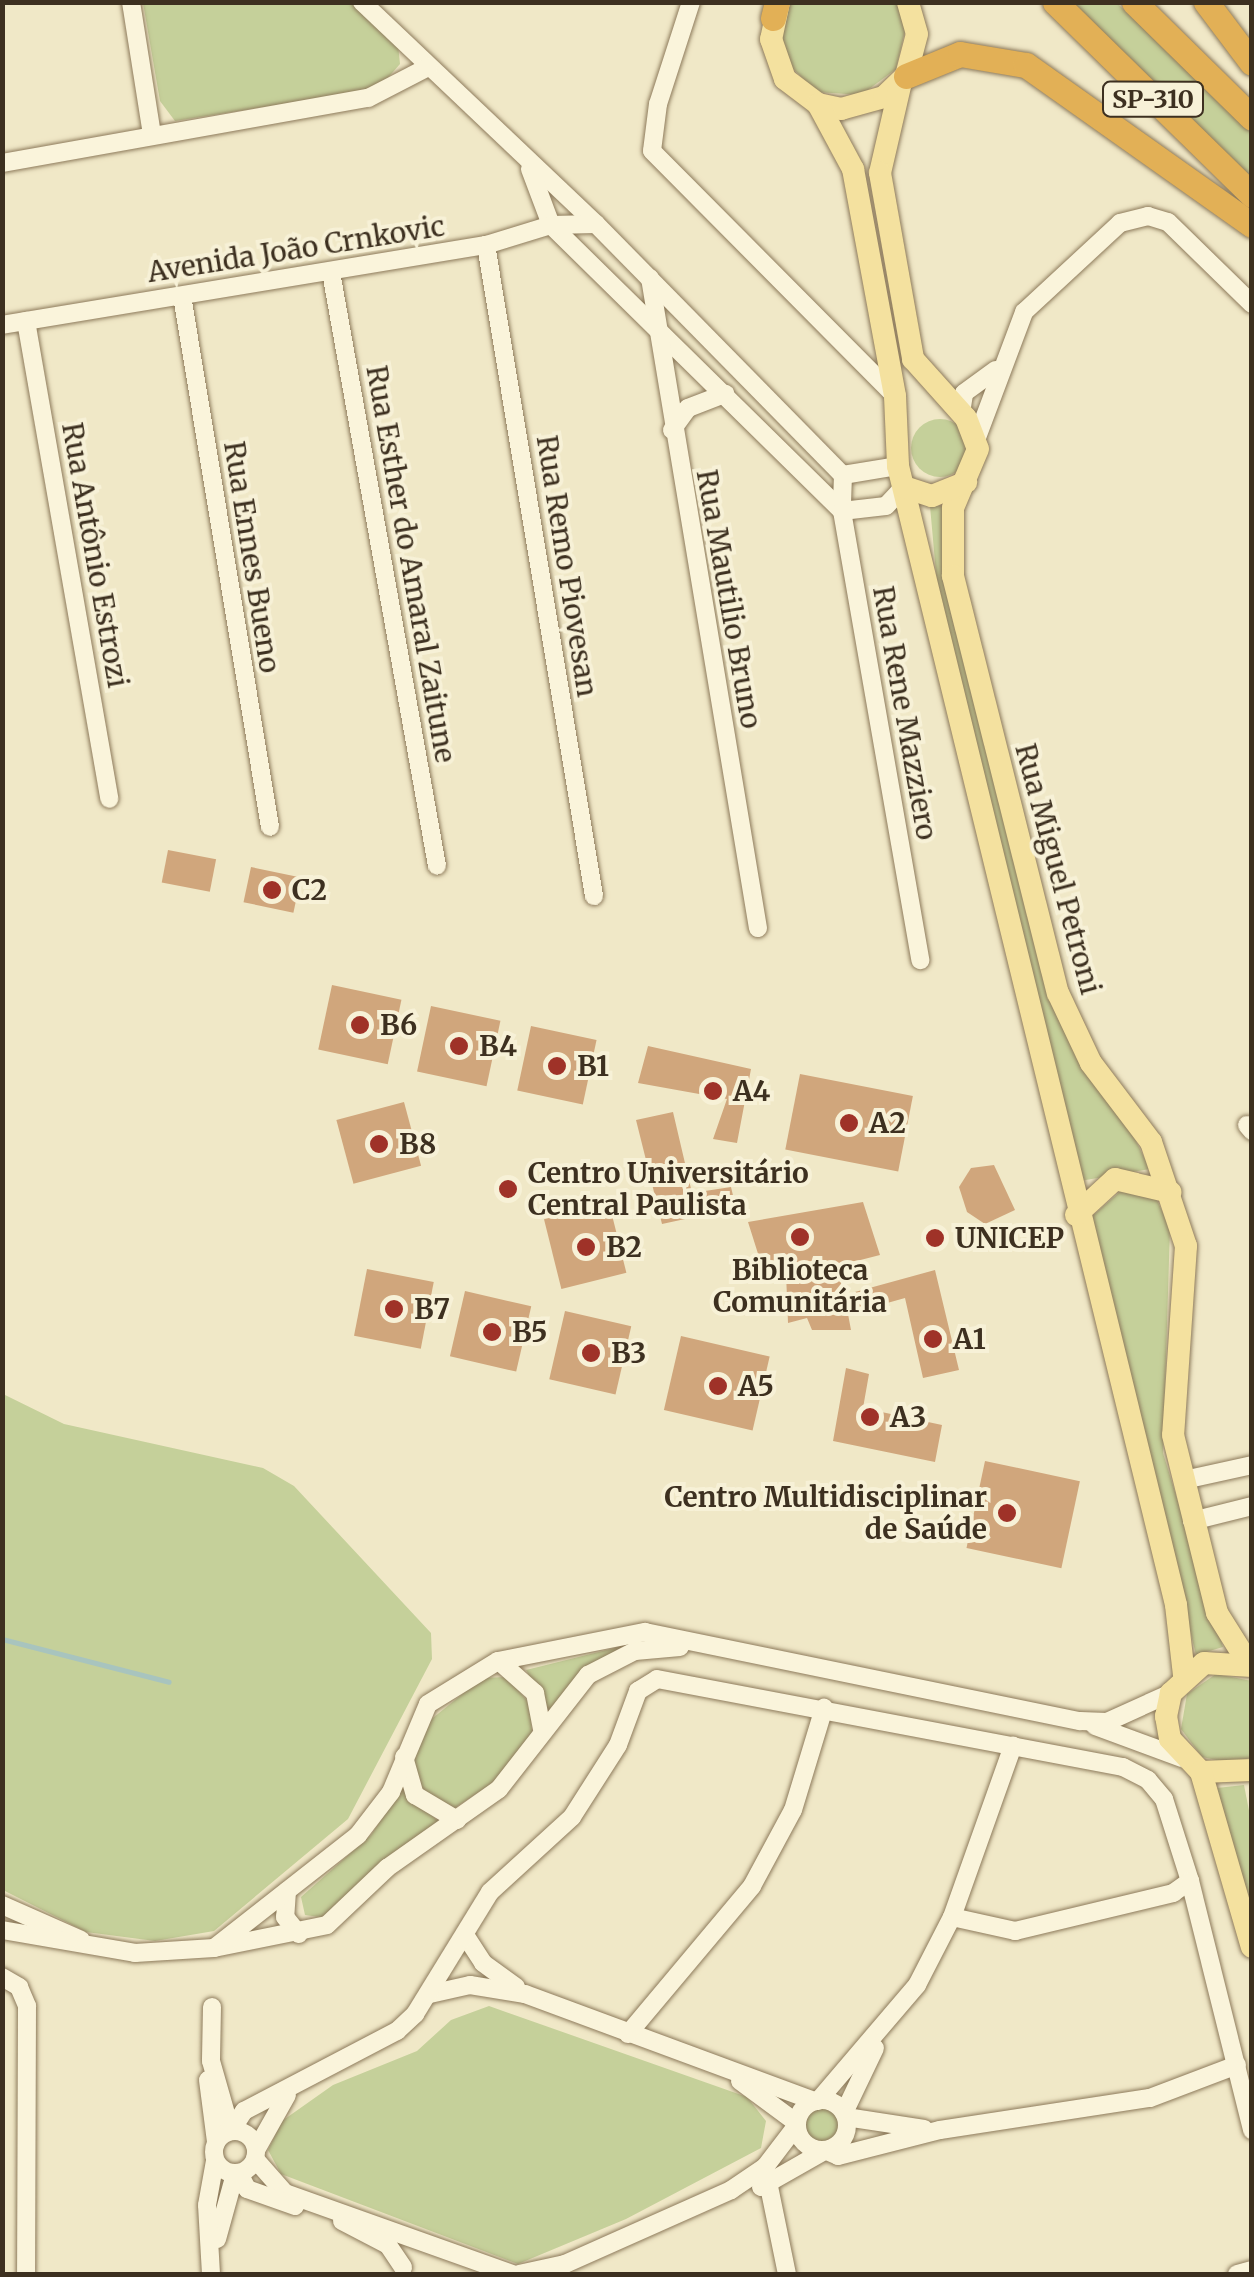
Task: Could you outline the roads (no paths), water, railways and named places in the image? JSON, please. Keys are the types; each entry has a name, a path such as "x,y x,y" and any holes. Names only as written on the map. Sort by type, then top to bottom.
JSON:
{"highway":[{"name":"SP-310","path":"1056,2 1252,195"},
{"name":"SP-310","path":"1134,2 1252,118"},
{"path":"1206,2 1252,63"},
{"path":"903,79 960,54 1026,65 1252,225"}],"main road":[{"path":"911,6 916,44 884,128 880,172 913,360 934,388 961,412 976,440"},
{"name":"Rua Miguel Petroni","path":"776,8 775,60 785,79 818,104 854,168 895,396 901,477 1076,1215 1176,1605 1178,1684 1170,1739 1191,1765"},
{"path":"818,104 864,107 903,79"},
{"path":"895,396 916,385 934,388"},
{"name":"Rua Miguel Petroni","path":"976,440 966,482 953,508 954,576 1058,992 1091,1063 1151,1142 1170,1192 1189,1282 1173,1398 1184,1480 1216,1613 1250,1665"},
{"path":"901,477 932,496 966,482"},
{"path":"1076,1215 1116,1180 1170,1192"},
{"path":"1178,1684 1226,1659 1250,1665"},
{"path":"1252,1770 1191,1765 1252,1948"}],"street":[{"path":"131,2 152,135"},
{"path":"362,2 428,67 512,142 596,224 843,475 901,477 886,506 842,512 551,225 539,181 512,142"},
{"path":"691,2 658,104 652,151 895,396"},
{"path":"2,164 368,98 428,67"},
{"path":"976,440 996,370 1024,312 1133,217 1168,222 1252,304"},
{"name":"Avenida João Crnkovic","path":"2,325 486,246 551,225 596,224"},
{"name":"Rua Remo Piovesan","path":"486,246 594,896"},
{"name":"Rua Esther do Amaral Zaitune","path":"331,272 437,866"},
{"name":"Rua Mautilio Bruno","path":"650,278 654,324 758,928"},
{"name":"Rua Ennes Bueno","path":"182,296 270,826"},
{"name":"Rua Antônio Estrozi","path":"26,321 109,799"},
{"path":"961,412 964,393 996,370"},
{"path":"672,430 688,408 725,394"},
{"name":"Rua Rene Mazziero","path":"843,475 842,512 920,960"},
{"path":"1184,1480 1252,1465"},
{"path":"1192,1521 1252,1506"},
{"path":"214,1948 375,1816 438,1693 498,1661 619,1634 1080,1721 1106,1722 1178,1684"},
{"path":"2,1930 135,1952 214,1948 298,1934 327,1925 387,1868 500,1789 542,1730 601,1665 635,1651 690,1646"},
{"path":"498,1661 535,1694 542,1730"},
{"path":"211,2269 209,2166 221,2145 252,2106 398,2031 430,1994 490,1892 572,1817 648,1682 824,1708 1123,1767 1148,1780 1164,1799 1190,1881 1252,2130"},
{"path":"628,2034 730,1922 767,1862 805,1776 824,1708"},
{"path":"1080,1721 1191,1765"},
{"path":"221,2145 244,2133 274,2186 334,2213 516,2274 557,2269 825,2151 844,2138 845,2115 882,2034 952,1917 1014,1746"},
{"path":"404,1757 414,1795 457,1820"},
{"path":"952,1917 1014,1931 1173,1892 1190,1881"},
{"path":"287,1891 284,1917 298,1934"},
{"path":"2,1905 72,1937 135,1952"},
{"path":"465,1934 484,1963 525,1994"},
{"path":"11,1982 26,2006 26,2274"},
{"path":"430,1994 470,1985 525,1994 845,2115 940,2130"},
{"path":"212,2007 213,2070 221,2145 237,2173 260,2196 310,2204"},
{"path":"787,2274 766,2176 797,2124 882,2034"},
{"path":"713,2067 797,2124 808,2146 838,2156 940,2130 1150,2098 1236,2065"},
{"path":"213,2070 252,2106"},
{"path":"211,2269 237,2173 256,2154 266,2120 292,2088"},
{"path":"334,2213 388,2245 402,2271 440,2249"},
{"path":"460,2257 474,2274"},
{"path":"1237,2274 1252,2270"}],"waterway":[{"path":"2,1639 169,1682"}],"place":[{"name":"C2","path":"272,890"},
{"name":"B6","path":"360,1025"},
{"name":"B4","path":"459,1046"},
{"name":"B1","path":"557,1066"},
{"name":"A4","path":"713,1091"},
{"name":"A2","path":"849,1123"},
{"name":"B8","path":"379,1144"},
{"name":"Centro Universitário Central Paulista","path":"508,1189"},
{"name":"Biblioteca Comunitária","path":"800,1237"},
{"name":"UNICEP","path":"935,1238"},
{"name":"B2","path":"586,1247"},
{"name":"B7","path":"394,1309"},
{"name":"B5","path":"492,1332"},
{"name":"A1","path":"933,1339"},
{"name":"B3","path":"591,1353"},
{"name":"A5","path":"718,1386"},
{"name":"A3","path":"870,1417"},
{"name":"Centro Multidisciplinar de Saúde","path":"1007,1513"}]}
